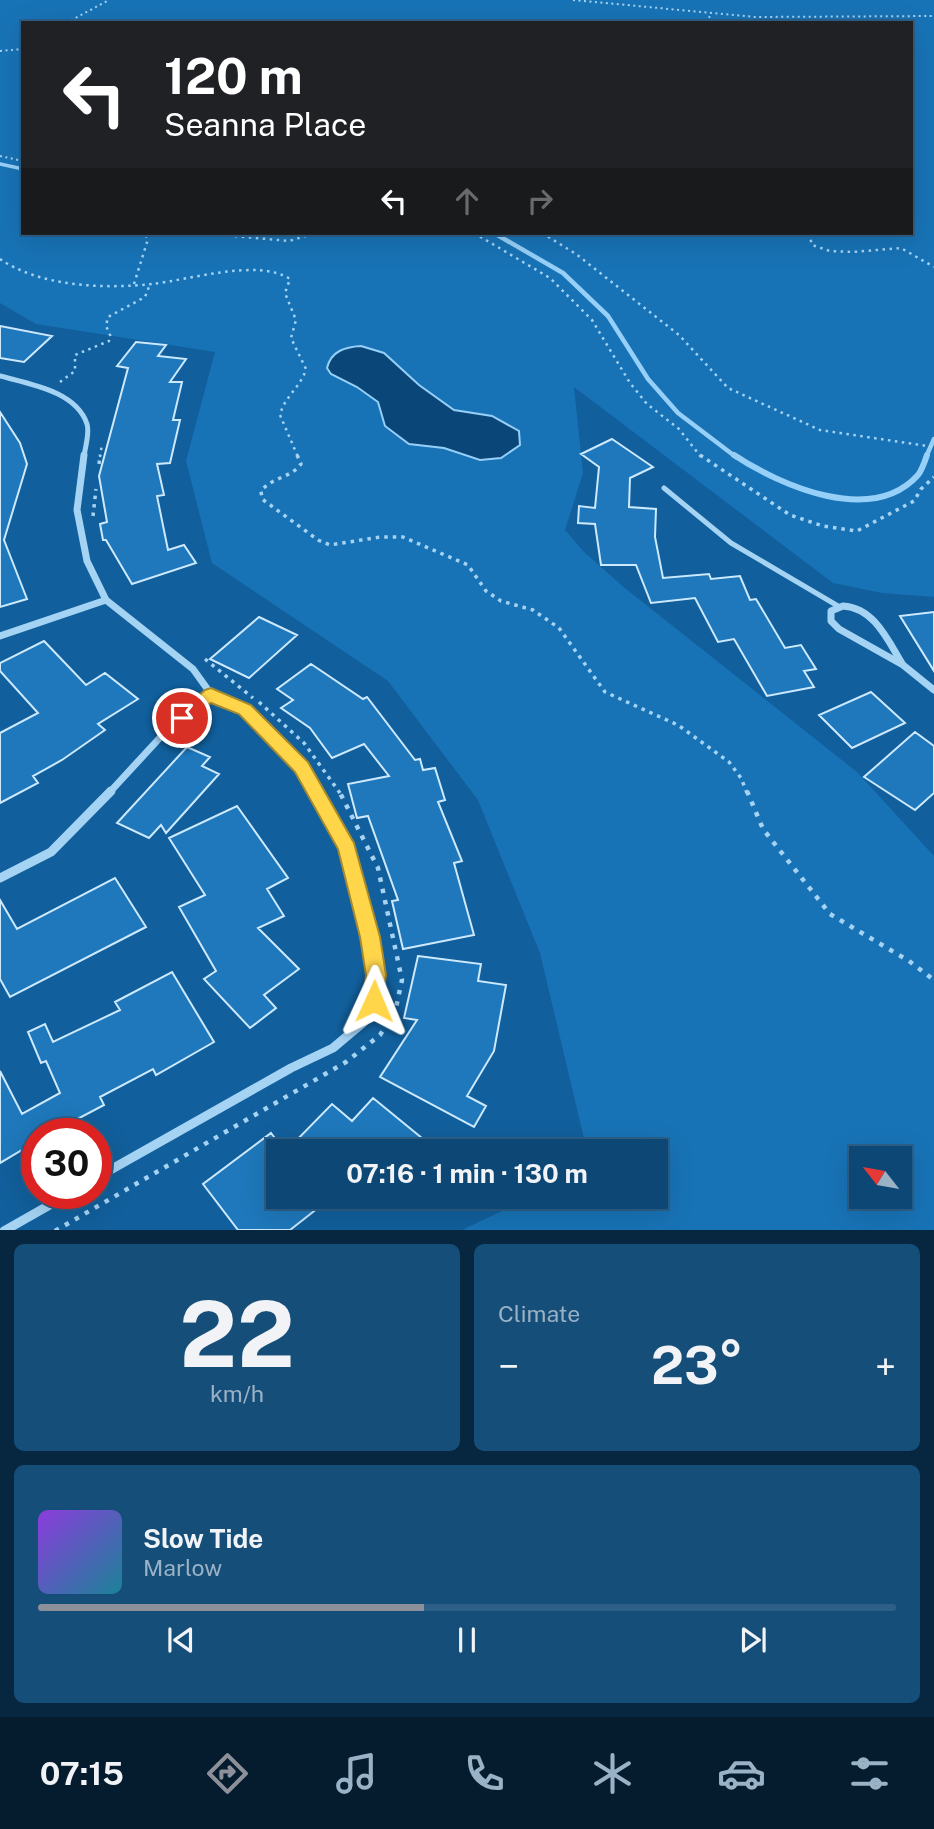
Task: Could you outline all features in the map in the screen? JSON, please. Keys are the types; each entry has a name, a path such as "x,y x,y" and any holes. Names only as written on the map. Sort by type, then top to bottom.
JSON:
{"street":[{"path":"0,376 52,391 77,407 88,426 77,510 87,561 106,600 193,669 211,694 224,703 245,710 302,767 348,848 370,937 376,975 374,1001 365,1021 333,1048 291,1068 112,1169"},
{"path":"0,636 106,600"},
{"path":"903,664 870,615 850,605 831,611 831,621 839,629 903,664 934,690"},
{"path":"0,878 51,852 72,833 167,730 211,694"},
{"path":"4,1230 42,1209"}],"lane":[{"path":"664,488 731,542 803,583 838,607"}],"path":[{"path":"70,21 109,0"},
{"path":"573,0 755,17 934,16"},
{"path":"707,21 711,13"},
{"path":"0,51 21,48"},
{"path":"0,156 21,161"},
{"path":"134,284 148,239 145,235"},
{"path":"222,235 289,241 309,235"},
{"path":"478,235 550,278 592,320 630,383 647,404 679,429 703,459 790,515 823,526 857,531 914,501 921,489 934,477"},
{"path":"545,235 576,254 679,335 728,388 820,430 934,447"},
{"path":"810,235 812,245 820,249 853,252 901,248 934,267"},
{"path":"0,260 25,274 44,279 134,284 252,271 270,270 287,274 290,279 285,297 296,320 291,338 306,369 300,383 282,406 280,415 301,464 292,474 268,482 261,491 261,499 318,540 330,545 392,536 416,541 468,565 486,591 501,601 527,608 543,616 559,628 605,692 621,702 678,724 729,762 741,778 763,829 830,914 843,924 915,963 934,980"},
{"path":"69,388 57,382 75,371 75,355 109,341 111,338 106,326 108,317 145,297 150,284"},
{"path":"98,475 103,433"},
{"path":"93,521 96,487"},
{"path":"55,1230 346,1062 380,1035 395,1012 402,980 378,868 337,787 304,743 282,720 195,651"}],"shaded area":[{"path":"0,0 934,0 934,597 882,593 833,583 574,387 583,473 565,530 585,553 626,589 857,772 934,856 934,1230 462,1230 507,1209 668,1209 668,1139 584,1139 540,953 478,800 388,681 212,563 186,461 215,352 36,324 0,303"},
{"path":"361,346 384,353 419,385 454,410 492,416 519,431 520,445 501,458 480,460 444,448 409,444 385,426 378,402 357,387 331,374 327,368 335,354 350,347"}],"building":[{"path":"0,326 52,336 24,362 0,358"},
{"path":"136,342 166,345 158,356 186,359 170,382 182,382 173,420 180,420 170,463 157,464 164,495 157,496 168,550 184,545 196,563 132,584 106,540 103,540 100,524 107,522 99,476 128,368 117,366"},
{"path":"0,412 20,443 27,464 4,540 27,599 0,607"},
{"path":"612,439 653,467 630,478 629,507 656,509 655,537 663,578 709,574 711,579 740,576 750,600 756,599 785,648 801,645 816,669 804,671 814,687 767,696 734,639 718,642 695,598 651,603 636,565 601,565 595,524 578,523 579,506 595,508 599,467 581,454"},
{"path":"934,612 934,671 900,616"},
{"path":"259,617 297,635 249,678 210,659"},
{"path":"44,641 86,685 105,673 138,699 98,724 105,730 62,760 33,776 38,783 0,803 0,733 38,713 0,671 0,663"},
{"path":"311,664 363,699 367,697 415,760 420,759 423,770 435,768 445,800 438,802 462,861 454,863 474,935 403,949 392,901 398,900 368,816 357,818 348,784 389,776 364,744 332,758 310,728 281,708 293,700 277,689"},
{"path":"871,692 905,723 852,748 819,715"},
{"path":"915,732 934,746 934,793 915,810 864,777"},
{"path":"187,747 210,757 202,766 219,774 166,833 161,825 149,838 117,823"},
{"path":"237,806 288,878 267,889 284,916 258,928 299,969 264,995 276,1008 250,1028 204,979 216,971 179,907 205,895 169,838"},
{"path":"115,878 146,927 10,997 0,979 0,900 17,929"},
{"path":"418,956 481,964 478,981 506,985 494,1051 467,1096 486,1106 474,1127 380,1077 417,1020 404,1018"},
{"path":"172,972 214,1042 156,1075 153,1069 100,1097 104,1105 79,1118 21,1118 21,1151 0,1163 0,1071 22,1114 60,1093 46,1061 41,1063 28,1032 45,1024 53,1042 120,1010 115,1002"},
{"path":"373,1098 423,1139 298,1139 332,1104 352,1121"},
{"path":"271,1133 276,1139 266,1139 266,1209 317,1209 290,1230 238,1230 203,1184"}],"waterway":[{"path":"0,164 21,169"},
{"path":"497,235 563,273 608,316 648,379 678,413 736,457"},
{"path":"926,457 934,439"},
{"path":"734,455 801,488 826,496 852,499 876,498 899,490 918,475 927,455"}],"route":[{"path":"182,718 211,694 224,703 245,710 302,767 348,848 370,937 376,975 374,1001"}]}
